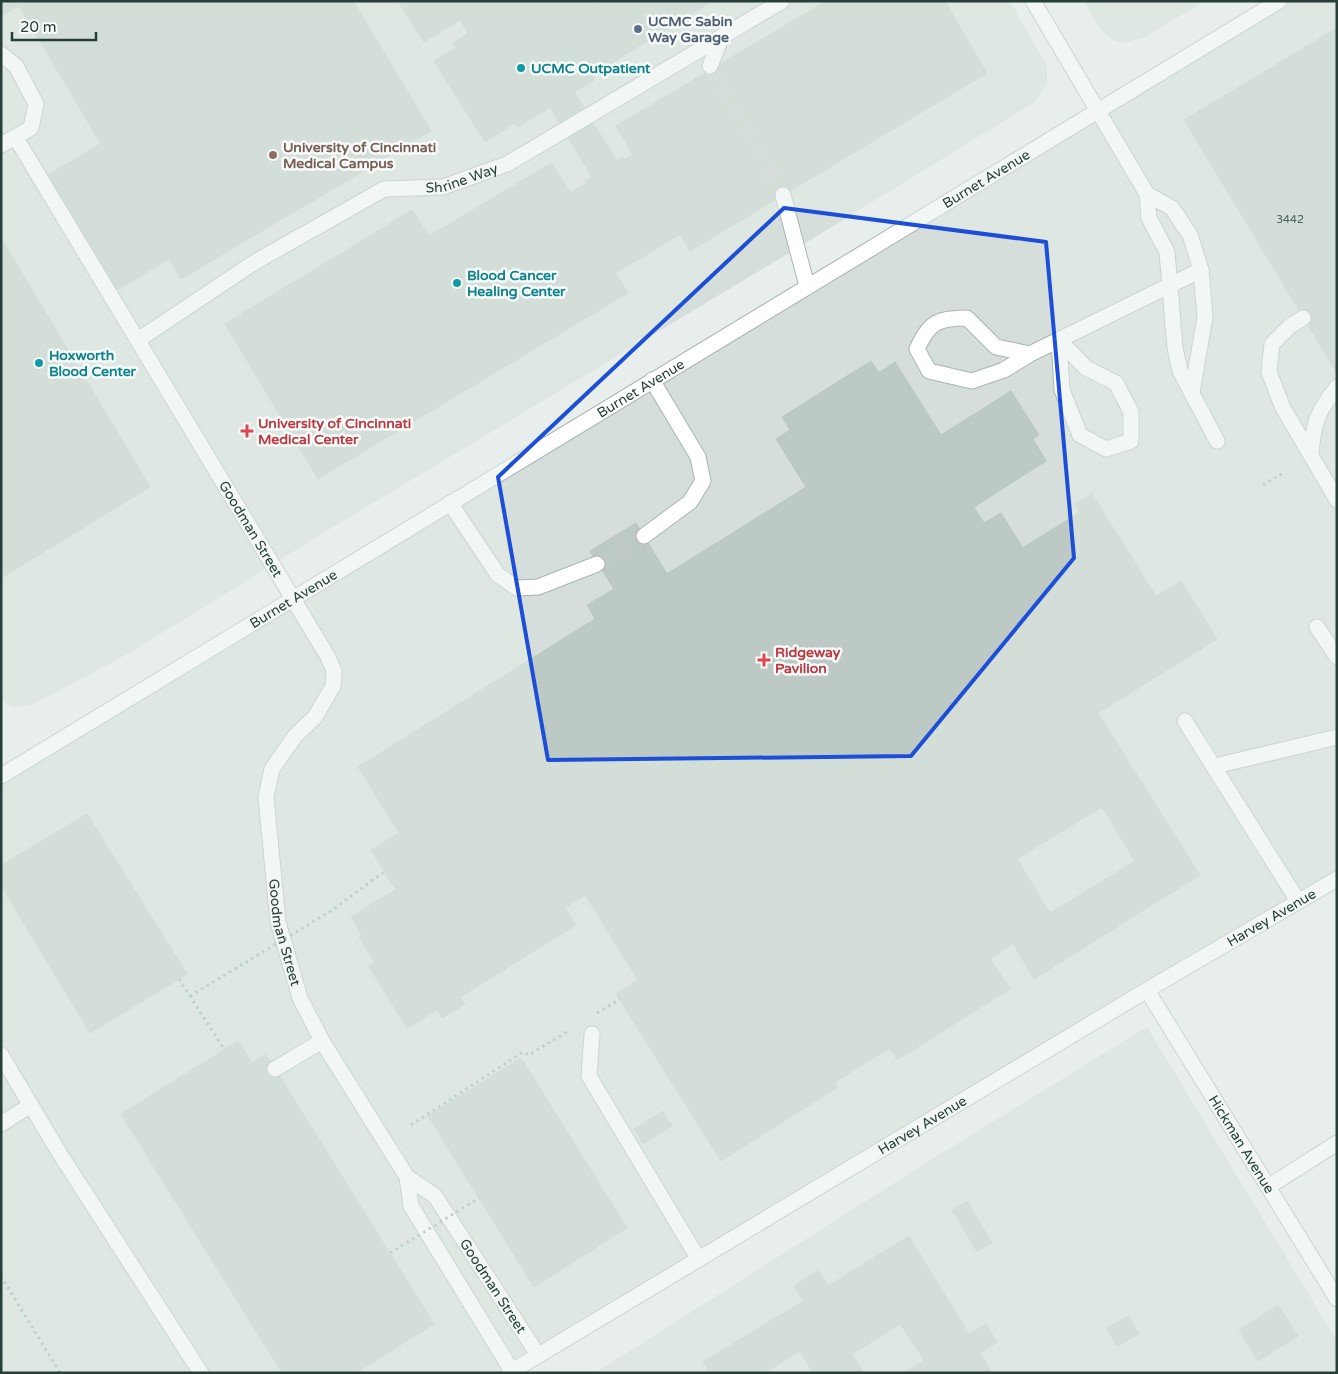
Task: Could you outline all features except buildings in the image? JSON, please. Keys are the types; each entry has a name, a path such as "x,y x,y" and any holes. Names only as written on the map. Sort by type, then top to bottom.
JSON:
{"street":[{"name":"Shrine Way","path":"138,340 255,262 384,189 443,187 507,164 782,1"},
{"path":"1033,1 1147,194 1149,218 1167,252 1180,371 1217,441"},
{"name":"Burnet Avenue","path":"2,774 1278,1"},
{"path":"710,66 722,36"},
{"path":"1,54 16,66 36,104 31,128 16,138 1,144"},
{"name":"Goodman Street","path":"16,138 294,597 334,671 334,686 315,718 295,736 272,769 266,797 278,922 300,998 322,1041 406,1177 411,1206 510,1372"},
{"path":"1147,194 1172,208 1190,235 1201,270 1205,317 1192,392"},
{"path":"782,195 807,286"},
{"path":"1030,354 996,347 968,318 947,318 925,331 917,350 929,371 972,381 1004,370 1030,354 1201,270"},
{"path":"1303,318 1290,326 1272,344 1269,372 1283,408 1337,500"},
{"path":"1059,340 1086,368 1116,384 1131,412 1131,441 1106,449 1080,435 1062,390 1059,340"},
{"path":"644,536 690,502 703,481 698,456 652,380"},
{"path":"1311,455 1313,426 1325,401 1337,387"},
{"path":"450,503 498,575 517,588 538,587 598,564"},
{"path":"1317,627 1337,657"},
{"path":"1185,721 1298,901"},
{"path":"1215,766 1337,737"},
{"name":"Harvey Avenue","path":"510,1372 1147,990 1337,879"},
{"name":"Hickman Avenue","path":"1147,990 1337,1299"},
{"path":"592,1034 589,1076 698,1258"},
{"path":"275,1069 322,1041"},
{"path":"1,1055 201,1373"},
{"path":"1,1124 31,1105"},
{"path":"1268,1187 1337,1143"},
{"name":"Goodman Street","path":"406,1177 435,1196 538,1355"}],"path":[{"path":"1263,485 1283,473"},
{"path":"190,996 334,909 386,871"},
{"path":"179,979 224,1050"},
{"path":"595,1014 620,999"},
{"path":"411,1125 523,1052 529,1055 578,1024"},
{"path":"390,1253 478,1198"},
{"path":"1,1276 60,1373"}],"highlighted area":[{"path":"784,208 1046,242 1074,558 911,756 548,760 498,477"}],"shaded area":[{"name":"University of Cincinnati Medical Center","path":"1,1 1010,1 1047,66 1047,84 1035,102 799,247 328,530 133,651 32,705 14,707 8,705 1,698"},
{"path":"1083,1 1205,1 1143,38 1123,43 1114,40 1101,30"},
{"name":"Ridgeway Pavilion","path":"1279,1 1337,1 1337,879 509,1373 1,1373 1,776"},
{"path":"1147,1027 1337,1341 1337,1373 595,1373 932,1159"}],"tunnel":[{"path":"710,66 783,195"},
{"path":"597,564 644,536"}],"place":[{"name":"UCMC Sabin Way Garage","path":"638,29"},
{"name":"UCMC Outpatient","path":"521,68"},
{"name":"University of Cincinnati Medical Campus","path":"273,155"},
{"name":"Blood Cancer Healing Center","path":"457,283"},
{"name":"Hoxworth Blood Center","path":"39,363"},
{"name":"University of Cincinnati Medical Center","path":"247,431"},
{"name":"Ridgeway Pavilion","path":"764,660"}]}
